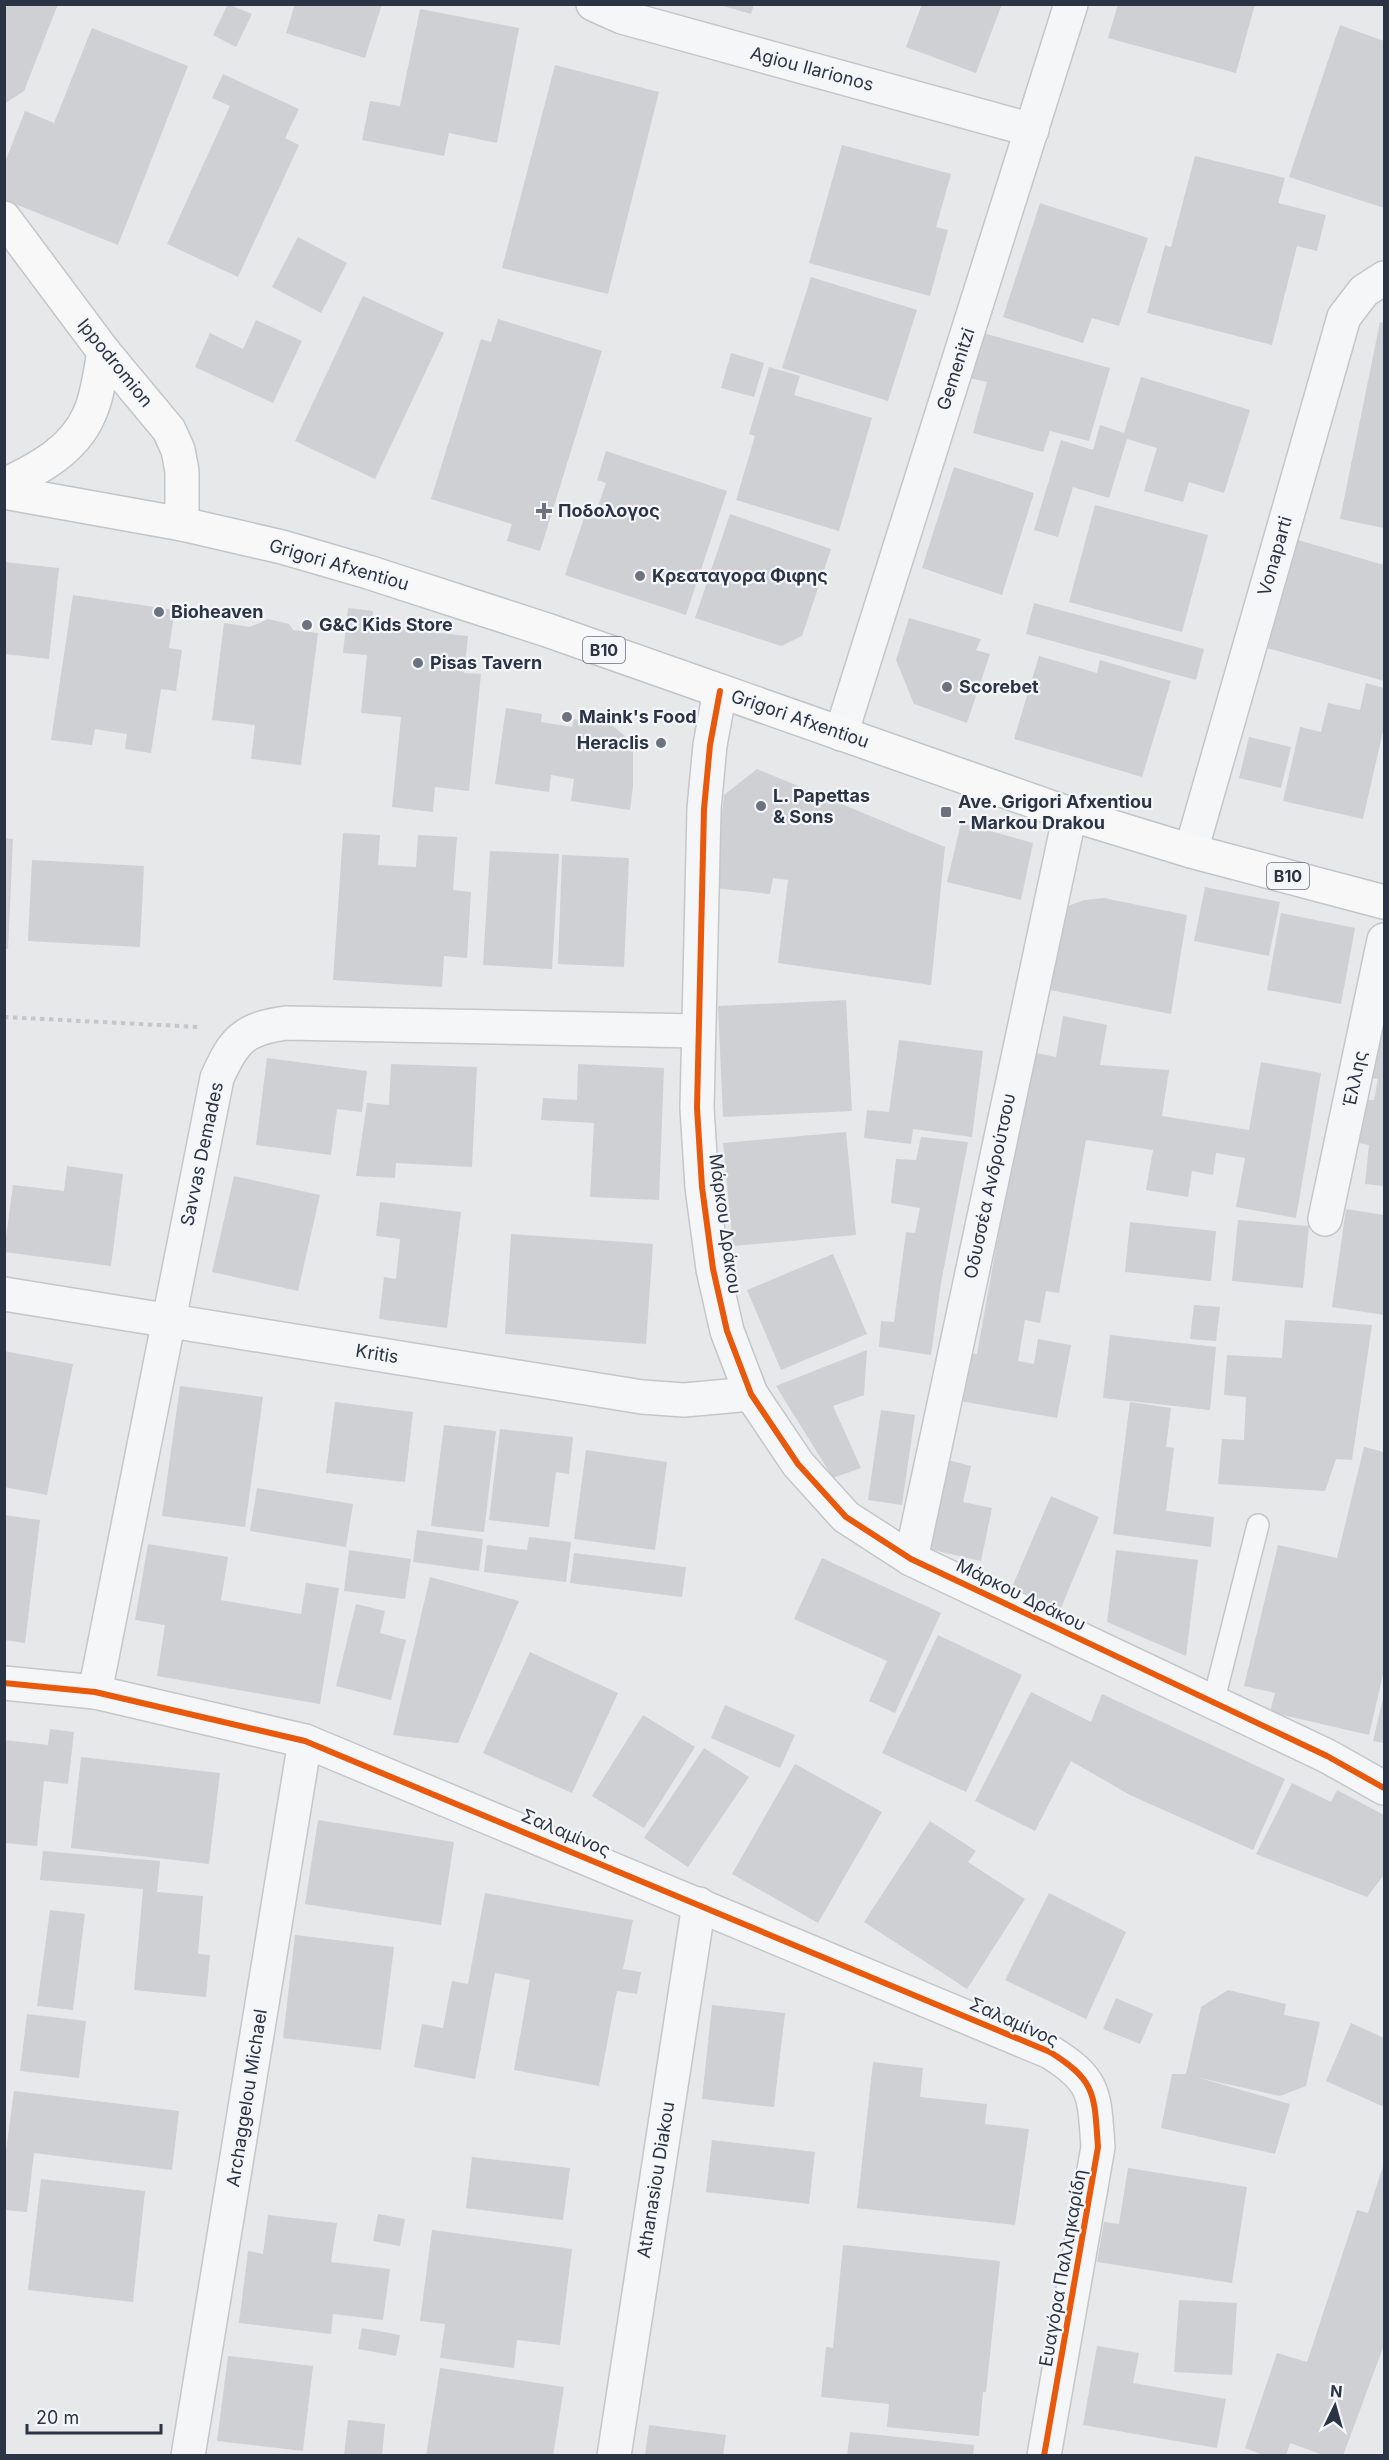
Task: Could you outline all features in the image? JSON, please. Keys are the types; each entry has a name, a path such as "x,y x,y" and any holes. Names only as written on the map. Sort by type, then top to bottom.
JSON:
{"main road":[{"name":"Ippodromion","path":"4,218 104,351 169,430 178,450 184,493 182,524"},
{"path":"4,485 38,468 63,450 80,432 92,407 104,351"},
{"name":"Grigori Afxentiou","path":"4,492 182,524 282,547 368,572 547,630 1070,814 1191,850 1384,902"}],"street":[{"name":"Agiou Ilarionos","path":"593,4 634,20 1032,130"},
{"name":"Gemenitzi","path":"841,734 1071,4"},
{"name":"Vonaparti","path":"1191,850 1344,317 1364,291 1384,278"},
{"name":"Μάρκου Δράκου","path":"720,692 710,745 704,809 697,1031 701,1176 713,1269 728,1331 751,1394 798,1464 846,1517 911,1559 1327,1756 1384,1788"},
{"name":"Οδυσσέα Ανδρούτσου","path":"911,1559 1070,814"},
{"name":"Έλλης","path":"1325,1219 1384,940"},
{"name":"Savvas Demades","path":"95,1692 217,1078 231,1046 260,1026 286,1023 697,1031"},
{"name":"Kritis","path":"4,1294 169,1319 642,1398 684,1400 751,1394"},
{"name":"Σαλαμίνος","path":"4,1683 95,1692 305,1741 1050,2052 1076,2068 1089,2086"},
{"name":"Archaggelou Michael","path":"188,2456 305,1741"},
{"name":"Athanasiou Diakou","path":"614,2456 699,1904"},
{"name":"Ευαγόρα Παλληκαρίδη","path":"1044,2456 1096,2164 1097,2126 1089,2086"}],"lane":[{"path":"1213,1703 1258,1525"}],"path":[{"path":"4,1017 199,1028 242,1039"}],"building":[{"path":"4,4 58,4 24,91 4,104"},
{"path":"228,4 252,14 236,47 213,35"},
{"path":"295,4 382,4 365,58 286,33"},
{"path":"716,4 754,4 751,14"},
{"path":"922,4 1002,4 976,73 906,47"},
{"path":"1118,4 1255,4 1236,73 1108,38"},
{"path":"420,9 519,28 497,143 449,133 444,156 362,140 370,101 400,106"},
{"path":"1340,25 1384,41 1384,208 1289,177"},
{"path":"92,28 188,66 118,245 5,200 5,162 25,111 54,123"},
{"path":"555,65 659,92 608,294 502,268"},
{"path":"223,74 299,109 285,138 299,145 238,277 167,244 230,106 212,98"},
{"path":"842,145 951,174 936,227 948,230 930,296 809,263"},
{"path":"1195,156 1285,178 1278,203 1326,215 1317,251 1297,246 1272,345 1147,313 1165,245 1171,247"},
{"path":"1040,203 1148,238 1119,326 1092,318 1083,343 1003,317"},
{"path":"298,237 347,263 321,313 272,287"},
{"path":"811,277 917,310 888,401 782,368"},
{"path":"363,296 444,333 375,479 295,441"},
{"path":"498,319 602,351 540,551 507,541 512,524 431,499 481,339 491,342"},
{"path":"256,320 302,341 273,403 195,367 210,333 243,349"},
{"path":"1380,322 1384,323 1384,528 1340,519"},
{"path":"983,333 1110,368 1089,441 1050,431 1043,452 973,433 987,382 970,378"},
{"path":"731,353 764,363 754,397 721,388"},
{"path":"769,367 800,376 794,395 872,418 839,531 736,500 755,436 749,434"},
{"path":"1141,377 1250,410 1224,493 1189,482 1183,502 1144,491 1157,448 1127,439 1109,498 1073,487 1058,537 1034,530 1061,440 1093,450 1100,425 1124,433"},
{"path":"606,451 727,491 686,615 565,575 585,515 594,518 606,483 597,480"},
{"path":"954,467 1034,493 1002,595 922,568"},
{"path":"1095,505 1208,535 1182,632 1069,602"},
{"path":"730,514 831,549 802,636 781,646 695,618"},
{"path":"1291,538 1384,565 1384,681 1260,646"},
{"path":"4,562 59,568 49,659 4,654"},
{"path":"73,595 175,610 169,648 182,650 176,691 161,689 151,753 125,749 127,734 95,729 92,745 51,740"},
{"path":"1034,603 1204,649 1196,680 1026,634"},
{"path":"348,608 373,611 372,626 468,636 464,673 481,674 469,791 435,787 433,812 392,807 401,717 361,713 367,655 343,653"},
{"path":"909,618 981,639 976,650 990,654 967,723 914,704 896,660"},
{"path":"268,619 289,624 293,630 318,633 301,765 251,759 255,725 212,720 224,623 250,627"},
{"path":"1039,656 1097,673 1100,660 1171,681 1142,777 1014,739"},
{"path":"1366,683 1384,688 1384,727 1363,819 1283,801 1300,727 1321,732 1328,703 1360,710"},
{"path":"506,708 542,714 541,722 572,727 574,719 613,726 626,737 633,751 633,787 630,810 571,801 574,779 551,775 549,792 495,784"},
{"path":"1249,737 1291,747 1281,788 1239,778"},
{"path":"757,769 945,847 931,985 778,963 788,880 773,878 770,894 714,888 724,795"},
{"path":"961,823 1033,843 1021,900 947,882"},
{"path":"343,833 380,835 378,865 416,867 418,835 457,837 453,890 471,892 467,958 444,956 442,987 333,980"},
{"path":"4,838 13,839 8,949 4,949"},
{"path":"490,851 559,854 552,969 483,965"},
{"path":"562,855 629,858 624,967 558,964"},
{"path":"32,860 144,866 140,947 28,941"},
{"path":"1205,887 1280,902 1269,956 1194,941"},
{"path":"1104,898 1187,915 1171,1014 1040,988 1063,908 1084,900"},
{"path":"1281,913 1355,928 1341,1004 1267,990"},
{"path":"1384,991 1384,1186 1365,1184 1369,1145 1359,1143 1368,1100 1374,1100 1378,1079 1372,1078"},
{"path":"846,1000 852,1111 723,1117 718,1006"},
{"path":"1063,1016 1107,1025 1100,1065 1169,1070 1162,1116 1249,1130 1261,1062 1321,1073 1296,1218 1236,1207 1245,1158 1216,1153 1213,1175 1192,1171 1188,1197 1146,1190 1153,1150 1086,1140 1059,1293 1046,1291 1040,1323 1025,1320 1018,1361 1034,1364 1038,1339 1071,1345 1057,1418 960,1401 968,1353 977,1354 1031,1052 1056,1057"},
{"path":"899,1040 983,1051 972,1137 913,1129 911,1144 864,1138 867,1110 889,1112"},
{"path":"267,1058 367,1071 362,1112 337,1109 331,1155 256,1145"},
{"path":"391,1064 477,1067 472,1167 396,1163 395,1178 356,1176 367,1103 389,1105"},
{"path":"578,1064 664,1068 659,1200 590,1197 594,1123 541,1120 543,1098 577,1100"},
{"path":"846,1132 856,1235 733,1246 723,1143"},
{"path":"921,1137 968,1142 941,1283 931,1355 879,1347 881,1321 894,1322 906,1232 915,1233 920,1208 891,1203 896,1159 916,1160"},
{"path":"67,1166 123,1174 111,1266 4,1252 13,1185 64,1191"},
{"path":"234,1176 320,1195 298,1291 212,1272"},
{"path":"380,1202 461,1212 447,1328 379,1319 384,1277 396,1279 400,1239 376,1236"},
{"path":"1346,1209 1384,1215 1384,1315 1332,1307"},
{"path":"1238,1220 1309,1226 1303,1288 1232,1281"},
{"path":"1130,1222 1216,1231 1211,1281 1125,1272"},
{"path":"511,1234 653,1244 646,1344 505,1334"},
{"path":"833,1254 867,1334 781,1370 747,1290"},
{"path":"1194,1305 1220,1307 1216,1341 1190,1339"},
{"path":"1285,1320 1372,1325 1352,1460 1336,1459 1325,1491 1218,1484 1222,1439 1244,1440 1246,1397 1224,1395 1227,1355 1282,1358"},
{"path":"1110,1335 1216,1347 1210,1410 1103,1398"},
{"path":"867,1350 864,1395 833,1406 861,1468 833,1478 776,1386"},
{"path":"4,1351 73,1364 47,1495 4,1487"},
{"path":"180,1386 263,1397 245,1527 162,1516"},
{"path":"335,1402 413,1412 405,1482 326,1473"},
{"path":"1130,1402 1171,1408 1166,1447 1174,1448 1166,1511 1214,1517 1211,1547 1113,1534"},
{"path":"881,1410 915,1415 902,1505 868,1500"},
{"path":"444,1425 496,1431 484,1532 431,1526"},
{"path":"500,1429 573,1437 569,1474 556,1472 549,1527 489,1520"},
{"path":"1364,1447 1384,1452 1384,1670 1369,1735 1270,1712 1275,1693 1244,1686 1278,1545 1337,1558"},
{"path":"586,1450 667,1462 655,1550 574,1539"},
{"path":"944,1459 971,1466 963,1502 992,1508 981,1561 924,1548"},
{"path":"257,1488 353,1504 346,1547 250,1531"},
{"path":"1051,1496 1099,1517 1061,1608 1012,1587"},
{"path":"4,1515 40,1520 25,1643 4,1640"},
{"path":"417,1530 483,1539 479,1571 413,1562"},
{"path":"529,1537 571,1542 566,1582 484,1572 487,1545 527,1550"},
{"path":"148,1544 228,1557 221,1600 301,1614 306,1583 339,1588 320,1704 157,1676 165,1625 135,1620"},
{"path":"349,1550 411,1559 405,1599 344,1591"},
{"path":"1116,1550 1198,1560 1186,1656 1107,1622"},
{"path":"574,1553 686,1567 682,1597 570,1583"},
{"path":"822,1558 941,1613 895,1713 869,1701 887,1661 794,1619"},
{"path":"430,1577 519,1601 458,1743 393,1735"},
{"path":"356,1604 385,1611 380,1633 406,1640 391,1700 336,1686"},
{"path":"938,1635 1022,1675 966,1792 882,1753"},
{"path":"530,1652 618,1693 572,1793 483,1753"},
{"path":"1031,1692 1091,1722 1102,1694 1285,1779 1253,1850 1130,1795 1071,1761 1035,1831 975,1801"},
{"path":"1384,1694 1384,1743 1373,1741"},
{"path":"725,1705 795,1735 780,1768 711,1738"},
{"path":"643,1715 695,1747 644,1828 592,1796"},
{"path":"50,1729 74,1732 68,1784 44,1781 37,1846 4,1843 4,1740 48,1745"},
{"path":"704,1748 749,1777 688,1867 644,1838"},
{"path":"81,1757 220,1773 209,1864 71,1848"},
{"path":"795,1764 882,1812 818,1923 732,1874"},
{"path":"1292,1783 1331,1802 1337,1790 1384,1815 1384,1875 1367,1897 1256,1854"},
{"path":"318,1820 454,1842 441,1925 305,1904"},
{"path":"930,1821 976,1851 968,1862 1025,1899 967,1989 864,1922"},
{"path":"43,1851 160,1861 157,1892 203,1896 198,1954 210,1955 206,1997 134,1990 143,1889 40,1880"},
{"path":"485,1893 633,1920 623,1969 641,1972 637,1994 617,1991 599,2086 514,2070 530,1980 495,1973 475,2079 414,2067 422,2024 443,2028 452,1981 468,1984"},
{"path":"1049,1893 1126,1932 1086,2019 1005,1980"},
{"path":"50,1910 85,1914 73,2010 37,2006"},
{"path":"295,1935 394,1947 381,2050 283,2038"},
{"path":"1228,1990 1286,2004 1284,2015 1320,2022 1306,2086 1280,2096 1196,2077 1290,2104 1275,2154 1161,2128 1172,2074 1186,2074 1201,2007"},
{"path":"1116,1998 1153,2014 1140,2044 1103,2029"},
{"path":"712,2005 785,2013 774,2107 702,2099"},
{"path":"27,2014 86,2021 79,2078 20,2071"},
{"path":"1351,2023 1384,2038 1384,2107 1326,2081"},
{"path":"873,2062 923,2068 920,2097 987,2104 985,2124 1029,2129 1015,2225 857,2208"},
{"path":"14,2091 179,2111 172,2170 34,2153 27,2212 4,2210 4,2166"},
{"path":"712,2140 815,2152 809,2204 706,2192"},
{"path":"472,2157 570,2168 563,2220 466,2208"},
{"path":"1384,2163 1384,2345 1343,2456 1326,2456 1290,2443 1286,2456 1266,2456 1245,2448 1277,2353 1307,2362 1357,2210 1368,2213"},
{"path":"1128,2168 1247,2187 1232,2283 1097,2262 1104,2222 1119,2224"},
{"path":"41,2179 145,2191 133,2302 28,2290"},
{"path":"378,2214 405,2219 400,2246 373,2241"},
{"path":"268,2215 337,2223 331,2262 390,2269 383,2320 333,2314 331,2334 239,2323 248,2251 263,2254"},
{"path":"432,2230 572,2249 560,2345 517,2340 514,2368 440,2358 445,2324 420,2321"},
{"path":"843,2245 1000,2261 979,2436 887,2427 889,2404 821,2397 826,2347 833,2348"},
{"path":"1179,2300 1237,2303 1232,2375 1174,2372"},
{"path":"362,2328 400,2335 396,2356 358,2349"},
{"path":"1097,2346 1139,2353 1133,2383 1226,2399 1217,2448 1083,2425"},
{"path":"228,2356 313,2366 303,2451 217,2441"},
{"path":"440,2368 564,2387 553,2456 426,2456"},
{"path":"348,2420 385,2424 382,2456 344,2456"},
{"path":"649,2425 726,2435 723,2456 645,2456"},
{"path":"850,2432 974,2445 973,2456 847,2456"}],"cycle path":[{"path":"720,691 710,745 704,809 697,1108 702,1187 713,1269 727,1331 751,1394 798,1464 846,1517 911,1559 1327,1756 1384,1788"},
{"path":"4,1683 95,1692 305,1741 1050,2052 1065,2062 1085,2081 1090,2091 1098,2147 1044,2456"}],"place":[{"name":"Ποδολογος","path":"544,511"},
{"name":"Κρεαταγορα Φιφης","path":"640,576"},
{"name":"Bioheaven","path":"159,612"},
{"name":"G&C Kids Store","path":"307,625"},
{"name":"Pisas Tavern","path":"418,663"},
{"name":"Scorebet","path":"947,687"},
{"name":"Maink's Food","path":"567,717"},
{"name":"Heraclis","path":"661,743"},
{"name":"L. Papettas & Sons","path":"761,806"},
{"name":"Ave. Grigori Afxentiou - Markou Drakou","path":"946,812"}]}
